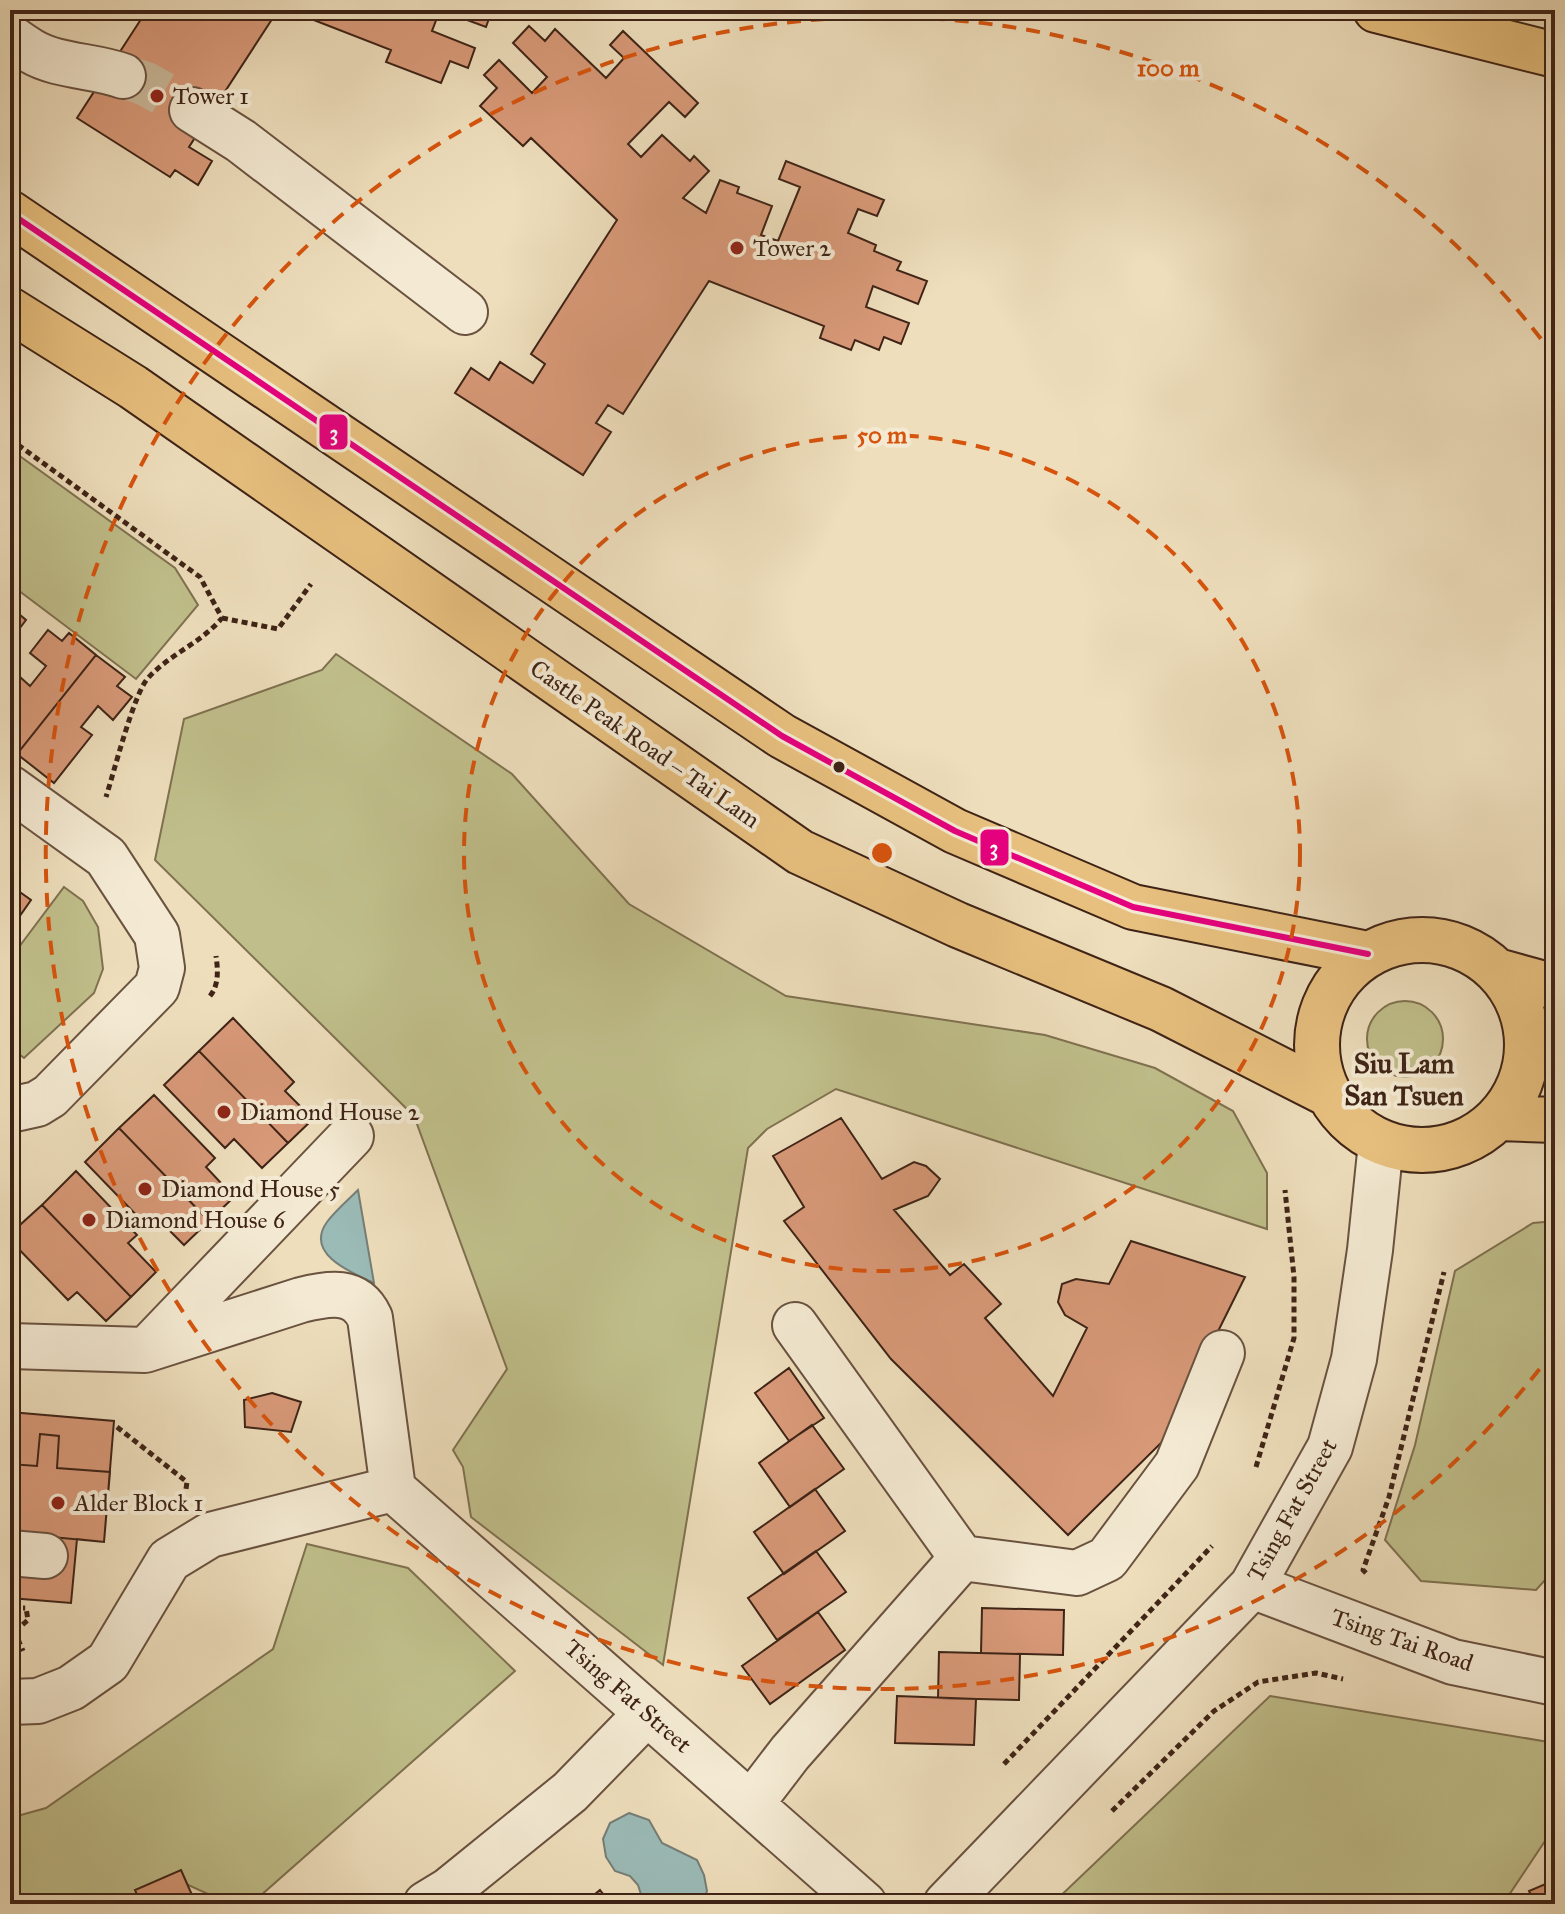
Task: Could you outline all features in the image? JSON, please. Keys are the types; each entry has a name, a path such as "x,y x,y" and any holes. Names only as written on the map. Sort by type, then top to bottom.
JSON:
{"main road":[{"path":"1376,10 1555,55"},
{"path":"10,213 782,736 942,824 1133,907 1368,954"},
{"name":"Castle Peak Road – Tai Lam","path":"10,310 146,396 800,852 958,925 1161,1009 1328,1094"},
{"path":"1421,939 1449,943 1475,953 1497,971 1517,997 1527,1027 1527,1060 1518,1091 1500,1118 1475,1137 1444,1148 1413,1150 1381,1143 1351,1123 1328,1094 1318,1063 1317,1031 1326,1001 1343,975 1368,954 1393,943 1421,939"},
{"path":"1497,971 1555,987"},
{"path":"1500,1118 1555,1120"}],"street":[{"path":"10,37 33,53 123,76"},
{"path":"192,110 241,141 465,312"},
{"path":"10,788 106,857 157,935 162,968 157,987 50,1096 37,1104 10,1110"},
{"path":"145,1350 351,1136"},
{"name":"Tsing Fat Street","path":"946,1904 1252,1586 1330,1447 1354,1359 1381,1143"},
{"path":"10,1346 145,1350 324,1294 352,1297 364,1305 370,1318 393,1489 210,1535 189,1546 169,1560 108,1662 71,1688 38,1701 10,1702"},
{"path":"795,1325 962,1558 1077,1573 1107,1559 1177,1465 1222,1353"},
{"name":"Tsing Fat Street","path":"393,1489 864,1904"},
{"path":"751,1804 790,1753 962,1558"},
{"name":"Tsing Tai Road","path":"1252,1586 1453,1662 1555,1683"},
{"path":"426,1904 449,1890 570,1792 647,1713"}],"path":[{"path":"10,439 200,577 222,618"},
{"path":"222,618 278,629 311,584"},
{"path":"103,806 136,703 147,679 209,634 222,618"},
{"path":"202,1004 213,993 218,972 216,953"},
{"path":"1363,1570 1389,1497 1444,1272"},
{"path":"117,1427 187,1482"},
{"path":"15,1631 28,1620 26,1608"},
{"path":"1105,1818 1214,1711 1258,1682"}],"shaded area":[{"path":"10,449 175,568 198,605 136,679 10,584"},
{"path":"336,654 512,774 629,904 786,996 1045,1035 1155,1068 1233,1111 1267,1173 1267,1229 836,1089 767,1129 748,1148 663,1665 471,1517 463,1467 453,1450 507,1369 414,1116 155,860 184,719 322,670"},
{"path":"64,887 83,901 98,927 103,969 94,993 24,1058 10,1047 10,959"},
{"path":"1405,1001 1419,1004 1432,1012 1440,1025 1443,1039 1440,1053 1432,1066 1419,1074 1405,1077 1391,1074 1378,1066 1370,1053 1367,1039 1370,1025 1378,1012 1391,1004"},
{"path":"1555,1221 1555,1569 1536,1590 1421,1581 1385,1540 1415,1445 1455,1271 1533,1223"},
{"path":"307,1544 408,1568 515,1671 251,1904 230,1904 173,1878 125,1904 10,1904 10,1818 46,1808 273,1649"},
{"path":"1270,1696 1555,1743 1555,1826 1503,1904 1052,1904"}],"water":[{"path":"358,1190 374,1283 343,1268 326,1253 322,1244 322,1233 327,1222"},
{"path":"629,1813 649,1820 662,1843 697,1860 707,1891 702,1904 644,1904 638,1885 630,1876 615,1871 606,1857 603,1839 610,1823"}],"building":[{"name":"Tower 1","path":"147,10 278,10 189,147 212,161 198,185 175,170 170,177 77,118"},
{"path":"288,10 440,10 432,31 475,48 468,68 450,61 441,83 386,62 391,50"},
{"path":"440,10 492,10 486,27"},
{"name":"Tower 2","path":"529,26 545,41 555,29 606,78 624,58 610,45 623,31 698,103 685,117 669,102 628,144 641,157 662,135 690,161 694,156 709,171 683,198 706,213 720,180 739,187 737,193 772,206 761,235 778,241 800,187 779,179 786,161 884,200 877,216 858,209 848,233 876,245 874,251 901,262 897,270 927,281 918,304 873,286 866,307 909,323 901,344 884,337 879,350 855,340 851,350 820,338 824,326 709,281 623,414 608,405 596,423 611,432 583,475 455,393 471,368 489,380 500,362 533,383 545,364 531,354 617,220 531,138 523,146 480,106 497,88 484,75 499,60 532,93 547,77 513,43"},
{"path":"10,593 19,601 13,609 26,620 10,641"},
{"path":"48,630 62,641 69,633 96,655 17,754 10,748 10,689 20,677 30,686 46,666 30,653"},
{"path":"96,655 125,677 117,686 132,697 113,720 98,706 81,727 92,735 54,783 17,754"},
{"path":"10,885 31,900 10,930"},
{"path":"233,1018 294,1082 285,1091 313,1119 288,1143 199,1051"},
{"name":"Diamond House 2","path":"199,1051 288,1143 262,1168 234,1139 225,1148 164,1085"},
{"path":"154,1095 215,1158 206,1167 234,1197 209,1221 119,1128"},
{"path":"841,1118 882,1179 914,1162 926,1166 940,1179 928,1196 894,1210 950,1275 964,1264 1001,1304 985,1318 1053,1396 1087,1328 1065,1315 1058,1302 1062,1284 1076,1279 1109,1284 1131,1241 1245,1277 1164,1440 1068,1535 891,1359 784,1221 804,1207 773,1156"},
{"name":"Diamond House 5","path":"119,1128 209,1221 184,1245 155,1216 146,1225 85,1162"},
{"name":"Diamond House 6","path":"76,1171 137,1235 128,1243 156,1272 131,1297 42,1205"},
{"path":"42,1205 131,1297 106,1321 77,1292 68,1300 10,1240 10,1234"},
{"path":"789,1368 824,1418 789,1441 755,1393"},
{"path":"272,1393 301,1402 291,1432 245,1427 244,1400"},
{"path":"10,1412 114,1421 104,1542 77,1539 71,1603 10,1598"},
{"path":"812,1425 844,1469 790,1507 759,1463"},
{"name":"Alder Block 1","path":"40,1434 59,1436 57,1468 110,1472 104,1542 10,1533 10,1464 37,1466"},
{"path":"815,1489 845,1531 784,1574 754,1532"},
{"path":"816,1551 846,1592 777,1640 748,1598"},
{"path":"982,1608 1064,1610 1063,1655 981,1653"},
{"path":"818,1612 845,1650 770,1704 742,1666"},
{"path":"939,1652 1020,1654 1019,1700 938,1698"},
{"path":"897,1696 976,1699 974,1745 895,1743"},
{"path":"181,1870 196,1904 141,1904 135,1890"},
{"path":"1555,1880 1555,1904 1535,1904 1529,1891"},
{"path":"600,1890 611,1904 583,1904"}],"tunnel":[{"path":"123,76 146,84 192,110"}],"transit line":[{"name":"3","path":"10,213 782,736 955,831 1133,907 1368,954"}],"place":[{"name":"Tower 1","path":"157,96"},
{"name":"Tower 2","path":"737,248"},
{"name":"Diamond House 2","path":"224,1112"},
{"name":"Diamond House 5","path":"145,1189"},
{"name":"Diamond House 6","path":"89,1220"},
{"name":"Alder Block 1","path":"58,1503"}],"district":[{"name":"Siu Lam San Tsuen","path":"1404,1079"}]}
